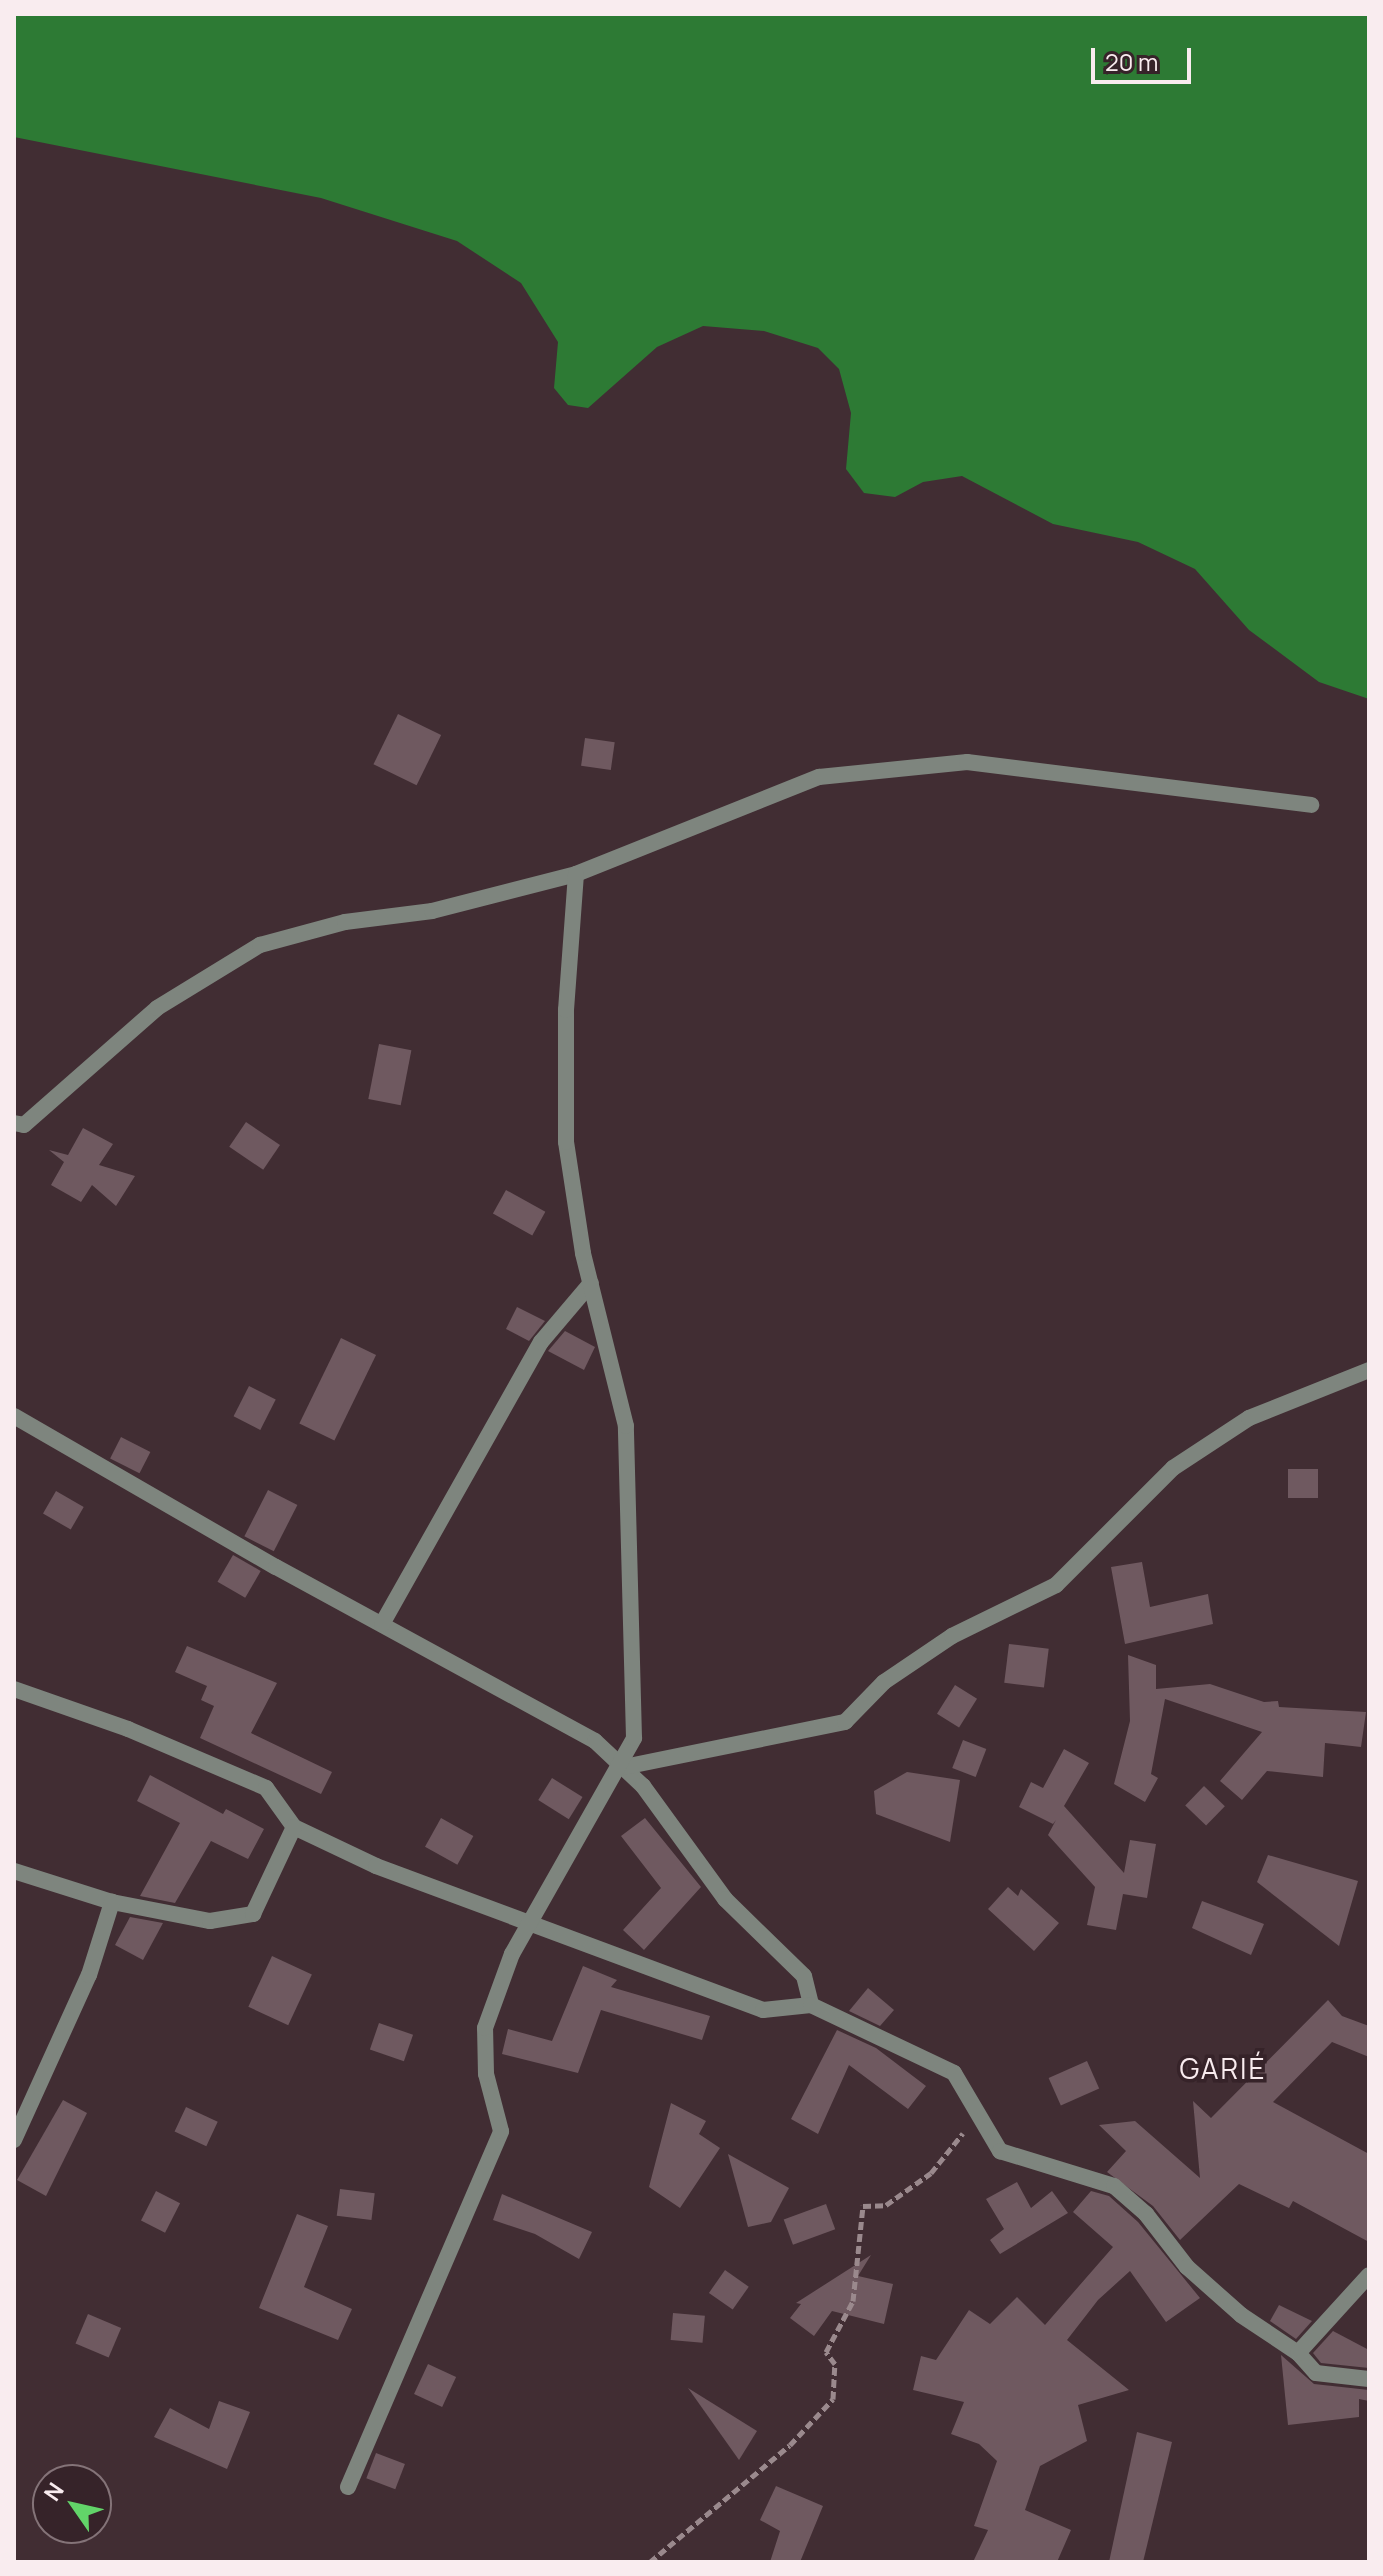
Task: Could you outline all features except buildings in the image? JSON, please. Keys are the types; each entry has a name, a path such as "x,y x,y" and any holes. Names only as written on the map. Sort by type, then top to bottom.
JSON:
{"street":[{"path":"14,1140 19,1124 157,1008 260,945 345,922 432,911 576,874 819,777 967,762 1311,805"},
{"path":"348,2487 501,2131 486,2074 485,2028 526,1922 634,1738 626,1426 591,1283 566,1142 566,1010 576,874"},
{"path":"382,1624 541,1342 591,1283"},
{"path":"619,1768 845,1722 884,1682 952,1636 1056,1585 1173,1468 1249,1418 1369,1370"},
{"path":"14,1416 595,1741 619,1768 643,1786 708,1869 725,1899 804,1976 811,2005"},
{"path":"14,1689 128,1729 266,1788 294,1827 376,1866 763,2010 811,2005 954,2073 1000,2151 1114,2186 1146,2214 1187,2267 1241,2315 1298,2353 1316,2373 1369,2379"},
{"path":"14,1871 112,1902 210,1921 253,1914 294,1827"},
{"path":"14,2140 89,1975 112,1902"},
{"path":"1298,2353 1369,2275"}],"path":[{"path":"650,2562 790,2445 833,2399 835,2364 826,2352 853,2301 863,2206 886,2205 931,2173 977,2108"}],"shaded area":[{"path":"14,14 1369,14 1369,699 1319,682 1249,630 1195,569 1138,542 1053,524 962,476 923,482 895,497 864,493 846,469 851,413 839,369 818,348 764,331 703,326 657,347 588,408 568,405 554,388 558,342 521,283 457,241 321,198 14,137"}],"district":[{"name":"GARIÉ","path":"1223,2068"}]}
